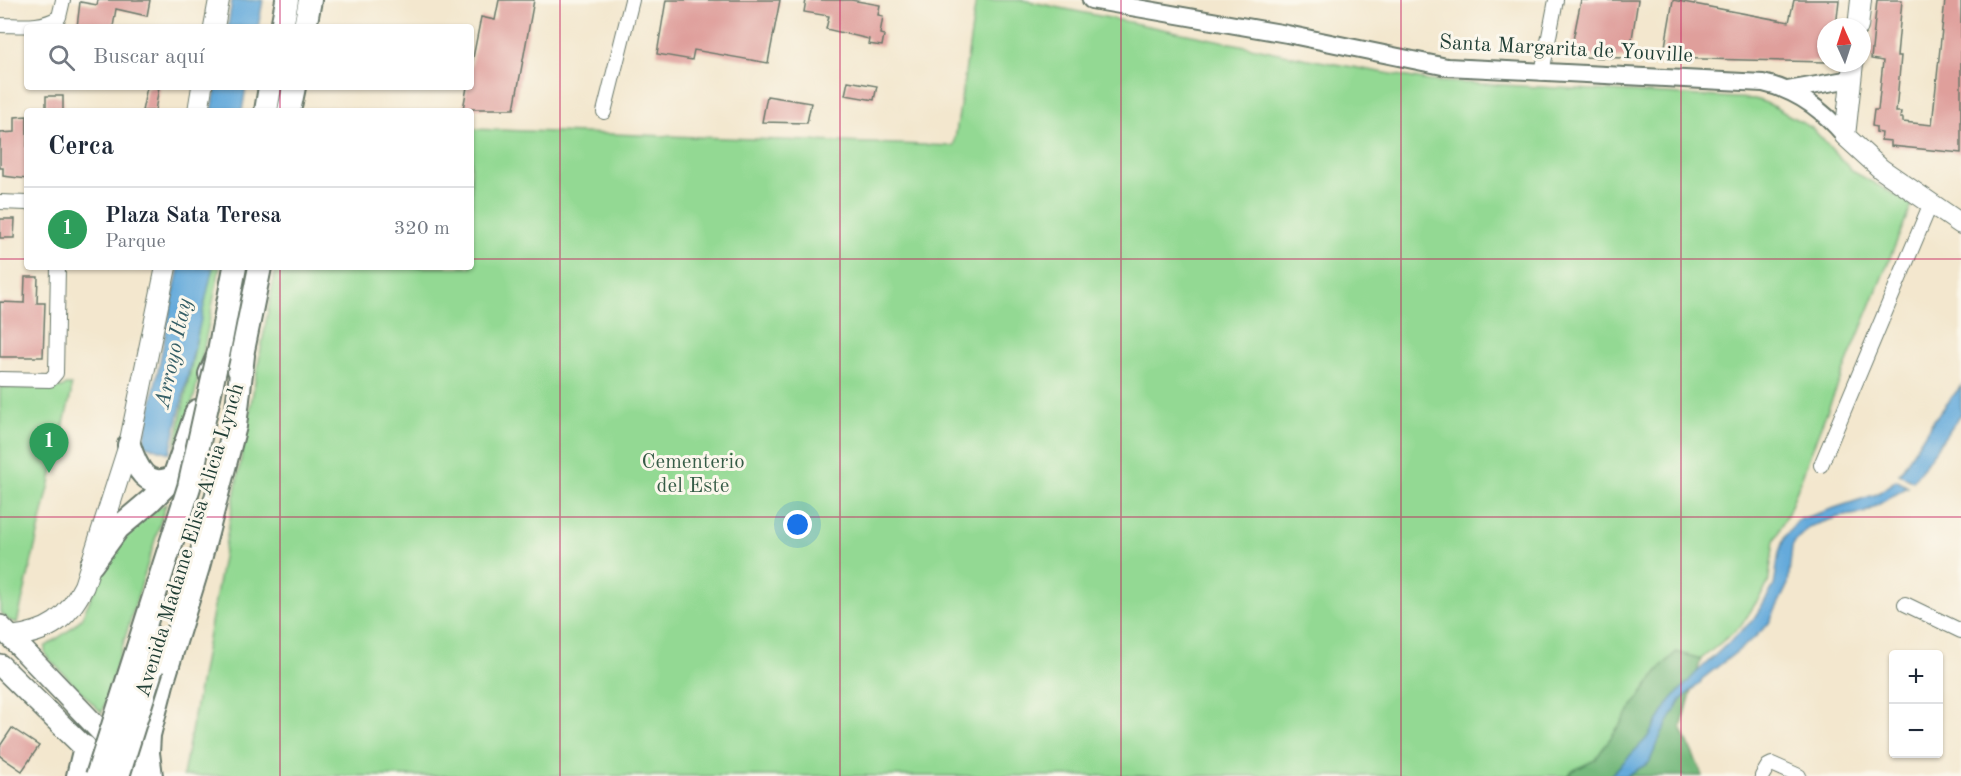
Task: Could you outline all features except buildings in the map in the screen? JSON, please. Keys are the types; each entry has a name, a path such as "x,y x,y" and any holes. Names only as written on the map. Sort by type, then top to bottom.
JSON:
{"highway":[{"path":"283,24 287,0"},
{"path":"306,24 310,0"},
{"path":"266,108 270,90"},
{"path":"290,108 293,90"},
{"name":"Avenida Madame Elisa Alicia Lynch","path":"97,776 189,487 234,270"},
{"name":"Avenida Madame Elisa Alicia Lynch","path":"118,776 220,452 243,355 259,270"},
{"path":"151,776 148,753 149,735 198,567 235,426 243,355"},
{"path":"92,564 118,528 174,477 206,382 218,356"},
{"path":"129,445 136,466 150,479 165,481 174,477"},
{"path":"78,776 85,747"}],"main road":[{"path":"215,24 219,0"},
{"path":"1859,18 1861,0"},
{"path":"1845,136 1852,72"},
{"path":"198,108 202,90"},
{"name":"Santa Margarita de Youville","path":"1845,136 1881,169 1961,224"},
{"path":"6,631 26,635 39,630 57,622 75,604 92,564 129,445 165,270"},
{"path":"6,631 114,744 139,776"},
{"path":"0,665 85,747 111,776"}],"street":[{"path":"604,112 632,0"},
{"name":"Santa Margarita de Youville","path":"1091,0 1287,34 1447,68 1763,83 1788,90 1817,108 1845,136"},
{"path":"1542,73 1556,0"},
{"path":"46,24 59,17 62,4"},
{"path":"0,25 24,26"},
{"path":"1788,90 1849,72"},
{"path":"0,202 24,203"},
{"path":"1821,465 1931,203"},
{"path":"0,379 50,380 56,373 58,270"},
{"path":"1905,604 1961,631"},
{"path":"1762,776 1768,766 1775,765 1799,776"}],"green space":[{"name":"Cementerio del Este","path":"976,0 1022,0 1308,59 1430,81 1755,99 1769,104 1812,128 1852,171 1912,204 1819,431 1789,511 1774,541 1768,584 1741,626 1701,659 1676,652 1657,672 1595,760 1572,771 1567,776 183,776 275,270 474,270 474,129 954,146"},
{"path":"210,270 219,270 195,393 185,430 175,447"},
{"path":"71,385 71,394 17,623 8,620 0,612 0,387 62,388"},
{"path":"166,504 102,713 48,658 45,654 45,647 81,619 116,544 156,509"},
{"path":"1676,652 1701,659 1681,728 1703,776 1567,776 1572,771 1595,760 1657,672"}],"water":[{"path":"232,0 263,0 259,24 228,24"},
{"path":"216,90 246,90 242,108 212,108"},
{"name":"Arroyo Itay","path":"178,270 212,270 170,453 143,445"},
{"path":"1961,386 1961,414 1913,481 1899,474 1931,424"},
{"path":"1896,480 1908,487 1864,513 1838,517 1809,527 1796,540 1792,547 1788,584 1769,623 1753,639 1702,679 1681,700 1662,733 1649,763 1626,776 1610,776 1647,738 1670,701 1695,674 1753,620 1774,586 1779,552 1785,536 1798,520 1877,494"}],"place":[{"name":"Plaza Sata Teresa","path":"49,473"}]}
